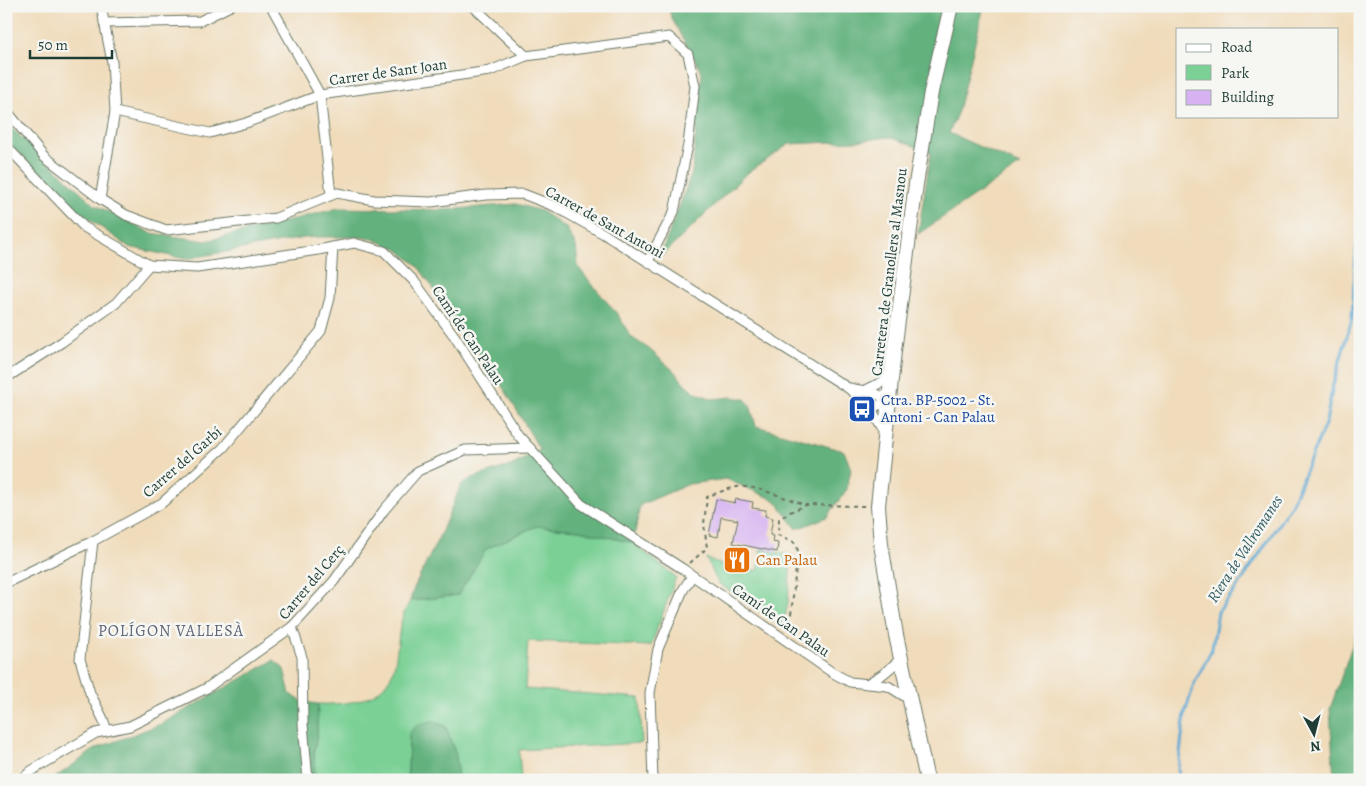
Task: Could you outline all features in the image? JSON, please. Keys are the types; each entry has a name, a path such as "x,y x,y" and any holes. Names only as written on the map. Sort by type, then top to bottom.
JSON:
{"main road":[{"name":"Carretera de Granollers al Masnou","path":"927,780 901,659 881,544 878,506 892,367 916,184 931,92 951,6"}],"street":[{"path":"100,199 114,112 112,62 101,6"},
{"path":"104,22 200,21 230,6"},
{"path":"271,6 320,95 331,195"},
{"path":"473,6 526,56"},
{"name":"Carrer de Sant Joan","path":"114,112 210,133 246,123 320,95 490,71 526,56 669,37 688,54 695,86 688,145 674,212 648,261"},
{"name":"Carrer de Sant Antoni","path":"6,110 44,156 100,199 126,215 166,230 276,218 337,193 374,200 431,202 486,195 523,194 554,206 648,261 848,388 869,405 885,434"},
{"name":"Camí de Can Palau","path":"6,146 84,227 149,264 197,268 354,243 384,251 414,281 455,337 518,435 581,504 683,569 850,682 888,686 910,699"},
{"name":"Carrer del Garbí","path":"6,583 93,541 162,503 223,448 321,331 330,298 333,247"},
{"path":"6,378 116,304 149,264"},
{"path":"864,391 884,380 892,367"},
{"name":"Carrer de Sant Antoni","path":"848,388 886,398 888,402"},
{"path":"869,405 876,406 888,402"},
{"name":"Carrer del Cerç","path":"20,780 31,771 96,733 130,726 207,688 292,627 334,580 384,510 418,471 465,450 530,448"},
{"path":"93,541 80,659 90,693 107,731"},
{"path":"653,780 650,693 658,649 683,590 692,576"},
{"path":"292,627 302,657 303,724 308,780"},
{"path":"867,684 901,659"}],"path":[{"path":"683,569 707,548 704,524 707,498 718,492 739,486 806,505 878,506"},
{"path":"786,640 792,613 799,553 794,542 778,535 779,519 806,505"}],"green space":[{"path":"668,6 984,6 958,111 949,133 1020,165 918,234 931,152 889,137 856,141 789,144 746,174 659,259 692,173 702,72 672,19"},
{"path":"6,123 95,205 151,233 206,241 339,208 445,210 516,204 541,211 566,228 576,246 578,266 618,315 631,337 649,349 696,393 713,399 732,397 745,399 750,405 756,426 844,451 851,469 847,489 827,517 797,529 775,500 726,479 689,484 640,505 633,543 579,530 536,526 486,549 458,595 410,601 414,588 441,533 461,485 472,478 513,465 540,450 506,392 417,265 397,249 373,239 359,237 304,238 185,259 129,247 72,207 6,141"},
{"path":"536,526 579,530 633,543 676,577 651,646 528,641 525,689 640,698 642,743 519,750 521,780 458,780 456,756 446,727 433,721 409,733 408,773 405,780 315,780 314,751 317,735 318,704 353,702 374,694 383,687 390,678 394,667 400,626 410,601 458,595 486,549"},
{"path":"761,549 791,555 788,603 783,627 718,583 706,558 726,567 733,564 758,571"},
{"path":"1360,623 1360,780 1334,780 1330,709"},
{"path":"274,660 284,669 290,694 303,702 318,704 317,735 314,751 315,780 52,780 95,749 161,724"},
{"path":"433,721 446,727 456,756 458,780 405,780 408,773 409,733 419,724"}],"building":[{"path":"716,499 735,503 736,499 753,502 752,508 766,510 765,516 773,518 770,535 773,536 772,542 778,543 777,552 733,543 738,520 721,517 718,537 709,535"}],"waterway":[{"name":"Riera de Vallromanes","path":"1179,780 1178,769 1185,713 1194,684 1212,649 1218,612 1241,582 1291,505 1326,422 1333,385 1352,319 1360,215"}],"place":[{"name":"Ctra. BP-5002 - St. Antoni - Can Palau","path":"862,409"},
{"name":"Can Palau","path":"737,560"}],"district":[{"name":"POLÍGON VALLESÀ","path":"171,631"}]}
